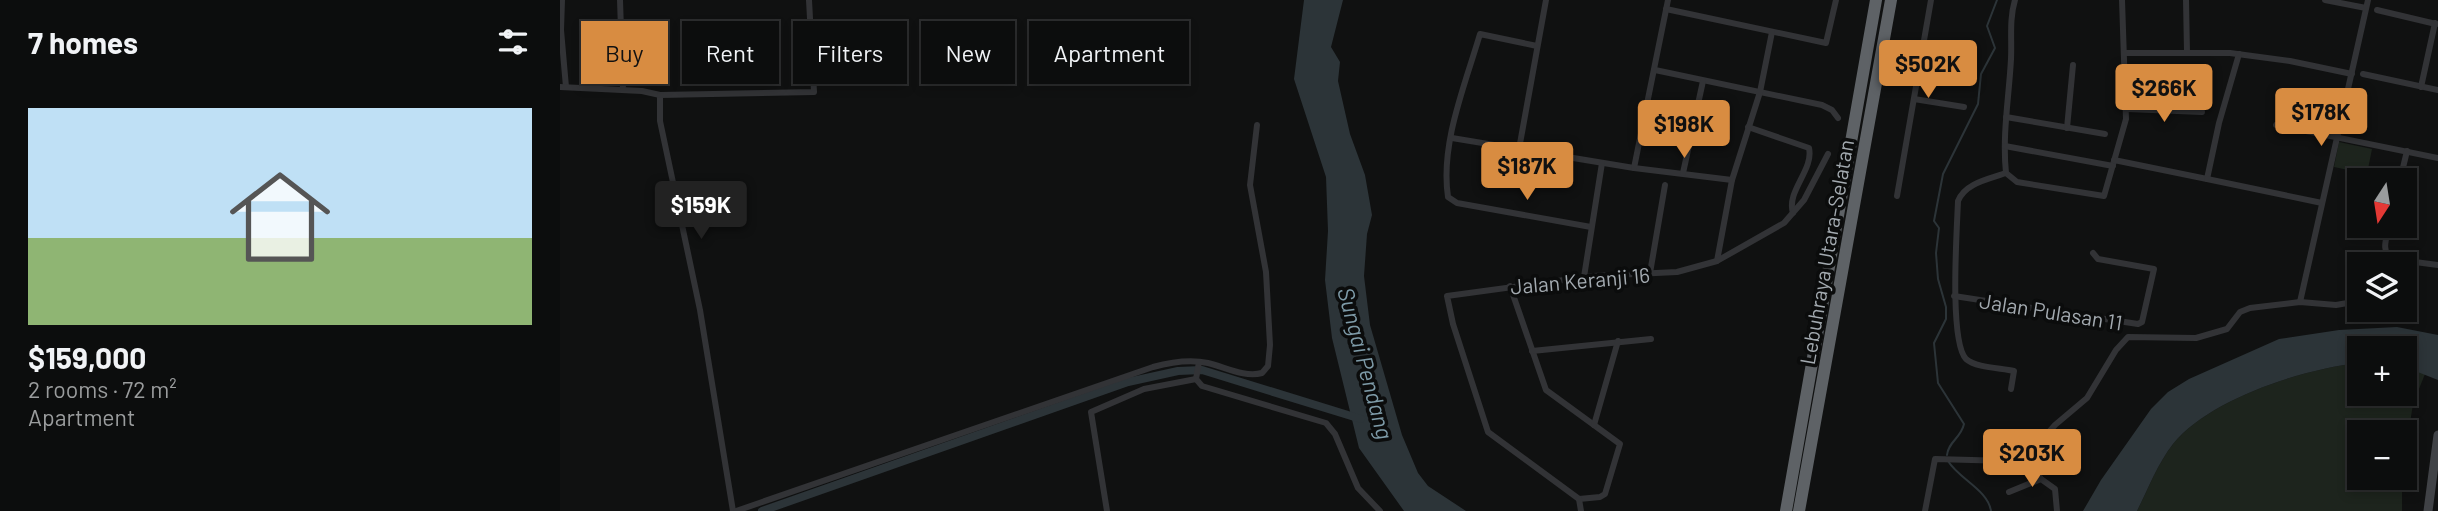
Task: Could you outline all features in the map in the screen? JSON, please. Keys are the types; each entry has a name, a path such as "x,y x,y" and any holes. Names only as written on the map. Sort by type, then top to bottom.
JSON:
{"highway":[{"name":"Lebuhraya Utara–Selatan","path":"1786,511 1876,0"},
{"name":"Lebuhraya Utara–Selatan","path":"1799,511 1891,0"}],"main road":[{"path":"2428,511 2438,435"}],"street":[{"path":"562,0 563,87 660,95 814,92 809,0"},
{"path":"620,0 623,90"},
{"path":"1519,149 1546,0"},
{"path":"1634,168 1668,0"},
{"path":"1666,9 1823,42 1828,40 1836,0"},
{"path":"1898,196 1931,0"},
{"path":"2006,173 2011,15 2015,0"},
{"path":"2006,173 2017,182 2104,196 2127,109 2122,0"},
{"path":"2186,0 2188,52"},
{"path":"2325,0 2366,8"},
{"path":"2300,302 2368,0"},
{"path":"2377,10 2437,24 2421,87"},
{"path":"1717,261 1732,180 1760,92 1772,32"},
{"path":"1537,46 1479,34 1452,138 1447,169 1448,194 1450,200 1457,203 1591,227"},
{"path":"2124,53 2239,54 2351,74"},
{"path":"2207,179 2219,123 2239,54"},
{"path":"2067,128 2073,65"},
{"path":"1654,70 1822,106 1832,110 1838,118"},
{"path":"2363,74 2438,90"},
{"path":"1683,173 1703,81"},
{"path":"660,95 660,121 700,310 735,511 1153,367 1174,362 1252,375 1262,373 1268,366 1270,345 1266,272 1250,185 1257,125"},
{"path":"1914,99 1964,107"},
{"path":"2127,109 2202,112"},
{"path":"2006,117 2105,134"},
{"path":"2276,125 2438,158"},
{"path":"1748,127 1809,148 1810,159 1792,200 1793,213"},
{"path":"1452,138 1634,168 1732,180"},
{"path":"2006,146 2207,179 2322,203"},
{"path":"2403,168 2407,151"},
{"name":"Jalan Keranji 16","path":"1579,499 1488,432 1446,300 1447,296 1451,293 1584,277 1677,272 1717,261 1784,223 1807,195 1828,154"},
{"path":"1584,277 1602,163"},
{"path":"2006,173 1968,187 1960,195 1954,296 1962,353 1972,363 2014,371 2011,389"},
{"path":"1650,273 1665,185"},
{"path":"2386,238 2384,248 2386,254 2392,258 2438,265"},
{"name":"Jalan Pulasan 11","path":"1954,296 2138,324 2145,318 2154,269 2098,259 2092,253"},
{"path":"1510,286 1546,390 1620,444 1605,494 1579,499 1581,511"},
{"path":"1925,511 1937,458 2008,461 2027,457 2055,425 2087,398 2124,339 2203,337 2227,329 2245,309 2300,302 2336,305 2347,303"},
{"path":"1532,351 1651,339"},
{"path":"1594,425 1618,341"},
{"path":"1199,365 1196,378 1199,384 1207,388 1326,423 1335,434 1358,488 1380,511"},
{"path":"1107,511 1092,411 1144,389 1196,378"},
{"path":"2027,457 2041,479 2056,489 2057,511"},
{"path":"2010,492 2041,479"}],"shaded area":[{"path":"2339,142 2372,149 2368,168 2347,170 2334,167"},
{"path":"2347,365 2347,406 2413,406 2410,420 2347,420 2347,490 2402,490 2402,511 2137,511 2173,444 2209,413 2285,379"},
{"path":"2417,371 2425,374 2417,394"}],"water":[{"name":"Sungai Pendang","path":"1304,0 1343,0 1331,47 1340,62 1338,81 1350,134 1365,175 1372,215 1367,234 1364,276 1370,325 1402,435 1418,473 1428,486 1466,511 1404,511 1359,448 1332,338 1325,280 1328,231 1326,177 1294,79"},
{"path":"2397,327 2438,335 2438,380 2417,372 2417,336 2347,336 2347,365 2285,379 2258,389 2209,413 2189,428 2163,459 2137,511 2083,511 2101,480 2151,409 2168,392 2189,379 2279,339 2339,330"}],"waterway":[{"path":"1947,455 1964,424 1938,383 1934,343 1946,319 1946,307 1938,279 1936,253 1939,228 1934,221 1943,174 1978,104 1981,74 1995,48 1987,26 1997,0"},
{"path":"762,511 1128,382 1178,371 1202,370 1361,419"},
{"path":"1948,461 1985,497 1991,511"}]}
